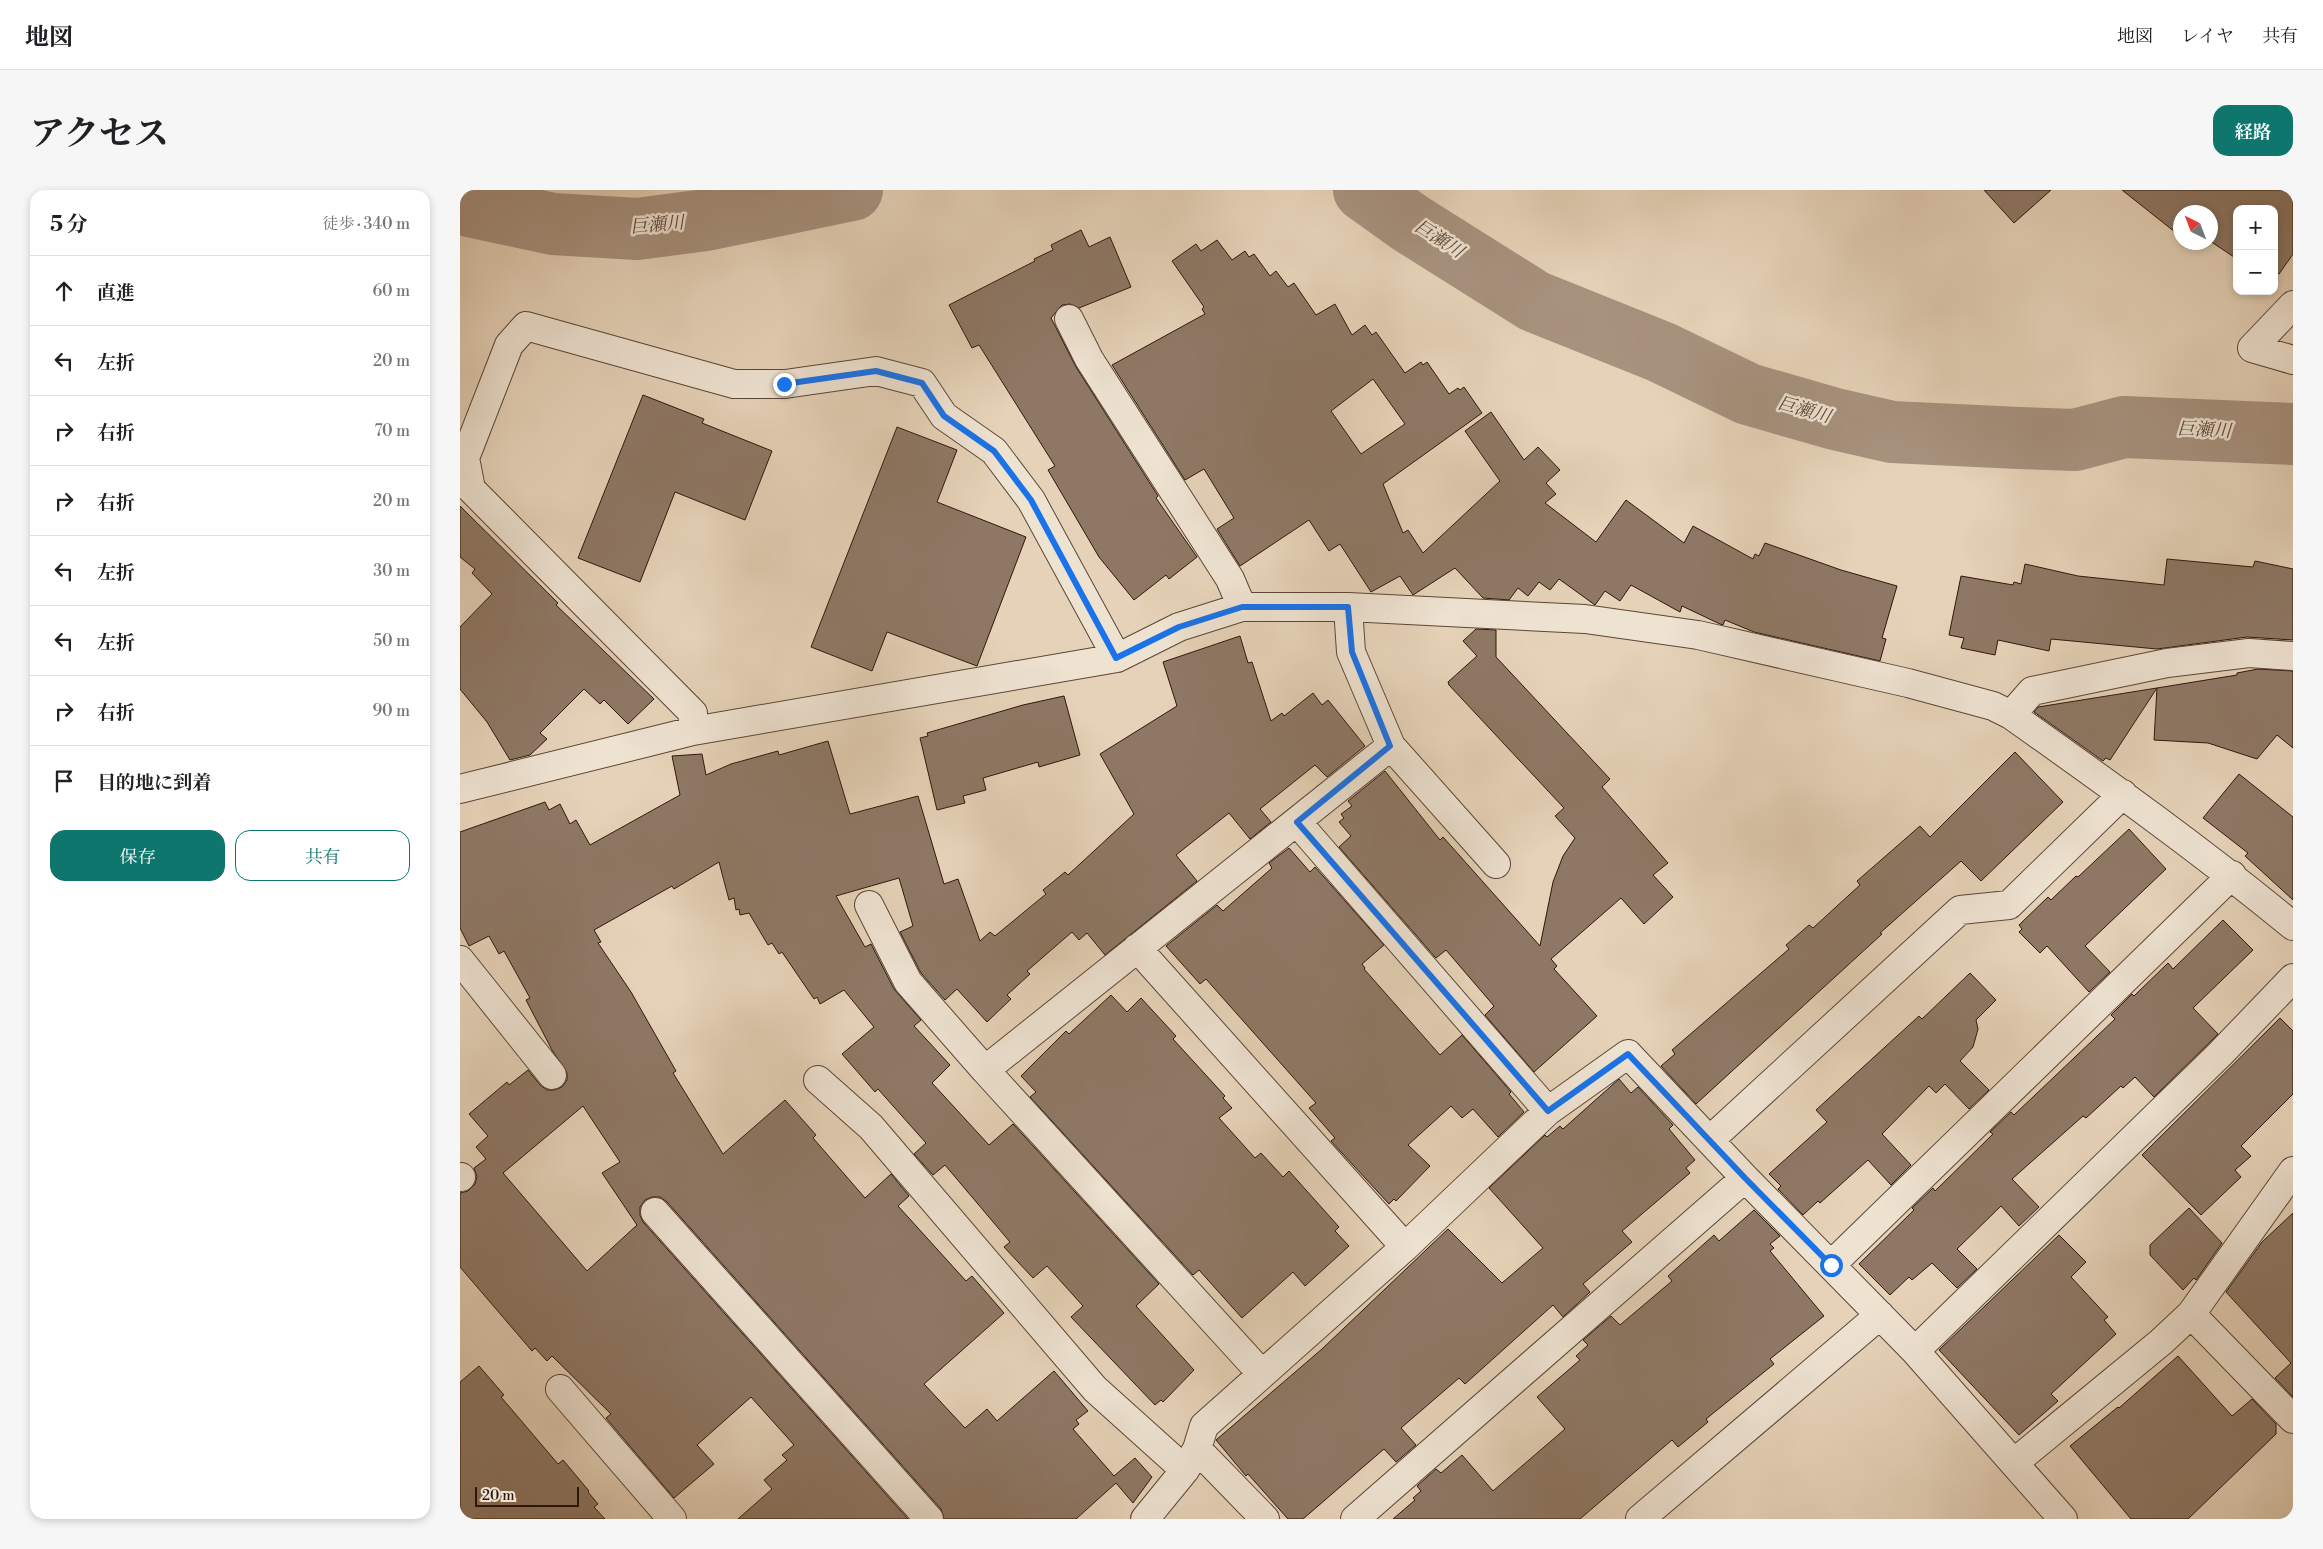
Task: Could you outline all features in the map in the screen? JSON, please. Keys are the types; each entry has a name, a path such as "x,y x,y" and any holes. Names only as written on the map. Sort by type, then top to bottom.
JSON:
{"street":[{"path":"2293,305 2252,348 2293,360"},
{"path":"1069,319 1089,359 1230,579 1242,607"},
{"path":"693,731 693,713 470,488 465,458 509,345 526,326 734,384 784,384 876,371 922,383 944,416 994,451 1031,500 1116,658"},
{"path":"460,789 693,731 1116,658 1179,627 1242,607 1348,607 1585,618 1698,635 1908,683 1993,706 2011,715 2123,794 2232,875 2293,926"},
{"path":"1348,607 1352,652 1390,746 1496,864"},
{"path":"2011,715 2032,691 2051,687 2167,663 2249,653 2293,656"},
{"path":"984,1070 1390,746"},
{"path":"1711,1140 1960,910 2008,904 2123,794"},
{"path":"1297,822 1548,1111"},
{"path":"1831,1265 2232,875"},
{"path":"869,905 908,982 984,1070 1262,1374"},
{"path":"1137,948 1405,1247"},
{"path":"460,960 552,1075"},
{"path":"1915,1352 2220,1054 2293,978"},
{"path":"1145,1519 1191,1460 1204,1426 1405,1247 1548,1111 1628,1054 1745,1178 1915,1352 2015,1462 2063,1519"},
{"path":"818,1080 871,1127 1095,1389 1191,1460 1265,1519"},
{"path":"2015,1462 2161,1342 2191,1314 2293,1171"},
{"path":"1355,1519 1745,1178"},
{"path":"654,1212 929,1519"},
{"path":"2191,1314 2293,1419"},
{"path":"1640,1519 1880,1315"},
{"path":"560,1389 672,1519"}],"building":[{"path":"1984,190 2051,190 2014,223"},
{"path":"2122,190 2293,190 2293,254 2279,274 2278,205 2233,205 2233,256 2218,246 2218,205 2173,205 2173,230"},
{"path":"1081,230 1089,247 1110,237 1131,287 1079,308 1070,304 1062,305 1051,318 1076,367 1158,496 1156,498 1197,557 1169,579 1166,575 1134,600 1099,557 1048,470 1055,466 979,345 972,348 949,305 1035,261 1034,259 1053,250 1051,245"},
{"path":"1217,240 1232,260 1245,251 1249,257 1254,254 1270,276 1276,271 1288,287 1294,283 1316,315 1335,304 1352,335 1365,325 1372,335 1376,332 1405,373 1421,362 1423,365 1427,362 1449,394 1458,388 1460,390 1464,387 1482,413 1383,484 1403,533 1408,530 1423,553 1500,481 1465,431 1491,412 1524,460 1538,447 1560,470 1546,483 1556,494 1545,503 1596,542 1626,500 1684,543 1693,526 1753,559 1755,554 1759,556 1765,543 1841,570 1897,586 1882,638 1886,639 1880,661 1754,632 1725,620 1723,625 1682,606 1680,612 1631,585 1620,601 1605,591 1595,605 1559,579 1550,590 1539,582 1528,596 1518,588 1509,600 1483,598 1455,568 1413,595 1400,576 1371,592 1340,544 1329,551 1309,520 1240,566 1217,529 1234,518 1204,469 1185,480 1112,365 1205,314 1202,309 1204,307 1172,261 1196,244 1201,251","holes":["1373,379 1405,424 1361,454 1331,411"]},
{"path":"643,395 704,419 702,423 772,451 745,520 675,492 640,582 578,558"},
{"path":"897,427 957,450 937,502 1026,537 977,666 887,632 872,671 811,647"},
{"path":"460,506 558,603 556,605 654,699 628,724 604,700 600,704 584,689 540,733 547,739 530,755 510,760 487,722 460,689 460,627 492,594 472,573 475,569 460,557"},
{"path":"2167,559 2253,567 2255,561 2293,569 2293,640 2247,637 2157,649 2051,639 2049,651 1998,640 1995,655 1961,648 1964,638 1949,635 1961,576 2013,585 2014,582 2021,584 2025,564 2078,576 2164,585"},
{"path":"1476,629 1496,630 1496,657 1610,779 1602,787 1668,863 1653,875 1673,897 1644,924 1621,898 1551,959 1557,966 1554,969 1597,1016 1534,1072 1485,1015 1494,1006 1446,950 1436,958 1339,847 1351,836 1339,822 1344,818 1341,814 1352,806 1348,801 1385,771 1440,840 1443,837 1540,946 1553,882 1563,856 1575,838 1555,816 1564,808 1449,685 1448,682 1477,656 1463,641"},
{"path":"1240,636 1248,663 1252,662 1271,721 1282,713 1284,716 1313,693 1322,705 1328,700 1365,746 1327,777 1315,765 1260,809 1271,822 1250,839 1229,813 1176,855 1197,881 1105,955 1087,933 1079,940 1072,932 1027,971 1030,974 1007,995 1011,999 987,1022 957,989 945,1000 921,973 900,932 913,926 899,878 836,896 865,947 871,944 894,989 921,1020 914,1026 950,1065 932,1083 989,1145 1013,1124 1159,1284 1136,1306 1194,1370 1163,1402 1161,1400 1155,1405 1071,1317 1083,1306 1047,1266 1033,1278 1004,1247 1010,1242 945,1165 933,1175 914,1154 926,1143 878,1089 875,1092 842,1054 874,1027 844,990 820,1004 817,997 814,999 782,952 779,954 772,943 768,945 749,913 740,915 739,909 736,910 734,898 729,900 719,862 674,889 672,886 594,930 601,942 598,943 631,992 676,1071 673,1073 723,1154 785,1100 816,1135 813,1138 865,1198 891,1174 909,1196 898,1206 966,1281 972,1276 1004,1313 924,1384 965,1428 987,1409 997,1421 1054,1371 1088,1411 1076,1420 1079,1424 1073,1429 1114,1476 1135,1458 1152,1477 1133,1503 1116,1483 1076,1519 944,1519 941,1509 667,1202 660,1197 652,1197 645,1200 640,1207 640,1215 643,1222 908,1519 738,1519 772,1489 764,1480 787,1460 782,1455 794,1445 751,1397 697,1445 714,1464 674,1498 606,1418 611,1414 552,1356 547,1361 535,1348 532,1351 460,1267 460,1193 468,1191 475,1184 477,1177 474,1168 486,1159 476,1147 488,1136 469,1114 507,1082 509,1085 528,1070 540,1085 547,1090 562,1087 567,1080 567,1073 552,1050 526,1000 530,998 504,951 499,954 489,936 469,946 460,928 460,832 545,802 549,810 560,804 570,824 576,820 590,845 680,795 672,756 702,754 706,775 731,764 778,751 779,755 828,741 850,814 918,796 944,884 958,879 980,941 990,932 995,936 1046,894 1043,890 1065,872 1068,875 1134,814 1100,754 1177,706 1163,662","holes":["583,1106 620,1162 602,1173 637,1225 587,1271 503,1173"]},
{"path":"2258,669 2293,671 2293,748 2277,735 2257,759 2208,743 2154,740 2157,688 2237,675 2237,673"},
{"path":"2157,688 2110,760 2106,758 2103,761 2034,712 2038,707"},
{"path":"1064,696 1080,755 1039,767 1038,762 983,778 986,790 963,796 965,803 937,810 920,738 928,736 927,733 1023,705"},
{"path":"2015,752 2063,802 1981,881 1961,861 1880,933 1882,934 1696,1104 1661,1066 1675,1054 1672,1050 1789,949 1786,945 1809,925 1813,928 1860,885 1857,881 1920,826 1930,837"},
{"path":"2239,774 2293,817 2293,900 2245,856 2248,853 2203,818"},
{"path":"2129,829 2166,869 2085,946 2110,972 2089,992 2047,946 2040,953 2019,932 2022,929 2019,925 2048,897 2051,900 2076,876 2078,877"},
{"path":"1289,848 1310,872 1315,867 1384,945 1362,964 1364,969 1440,1055 1462,1035 1511,1092 1509,1094 1524,1112 1498,1137 1473,1109 1462,1118 1451,1106 1408,1145 1430,1166 1396,1201 1394,1199 1389,1204 1331,1141 1335,1138 1309,1108 1316,1103 1206,979 1200,984 1166,946 1217,905 1223,911 1272,868 1269,863"},
{"path":"2223,920 2253,950 2193,1008 2218,1034 2154,1097 2135,1077 2123,1088 2121,1086 2086,1118 2083,1116 2012,1179 2039,1207 2019,1226 2001,1206 1957,1249 1977,1269 1957,1288 1932,1263 1912,1280 1909,1277 1890,1295 1859,1264 1914,1210 1912,1208 1933,1188 1935,1191 1993,1134 1990,1132 2011,1112 2014,1115 2115,1019 2111,1015 2132,994 2134,996 2168,963 2173,969"},
{"path":"1970,973 1996,1000 1976,1020 1978,1029 1973,1047 1960,1061 1989,1090 1969,1109 1945,1084 1936,1093 1929,1086 1882,1134 1911,1165 1891,1185 1868,1160 1820,1203 1818,1201 1803,1215 1778,1189 1781,1186 1769,1174 1827,1122 1816,1110 1919,1016 1922,1019"},
{"path":"1111,995 1127,1012 1141,998 1176,1036 1173,1039 1225,1096 1223,1098 1232,1108 1219,1118 1255,1158 1261,1153 1283,1177 1289,1171 1339,1227 1335,1231 1349,1246 1305,1286 1293,1272 1242,1318 1199,1270 1193,1275 1030,1097 1036,1092 1021,1076 1066,1031 1069,1034"},
{"path":"2280,1018 2293,1031 2293,1094 2241,1146 2251,1156 2235,1170 2241,1177 2201,1215 2142,1155"},
{"path":"1619,1079 1631,1093 1638,1087 1673,1125 1669,1129 1695,1160 1686,1168 1690,1173 1622,1231 1632,1242 1583,1284 1590,1292 1563,1317 1553,1305 1465,1384 1459,1378 1401,1428 1416,1445 1396,1462 1384,1449 1303,1519 1288,1519 1248,1474 1246,1476 1216,1440 1322,1349 1448,1229 1502,1283 1543,1248 1489,1188 1545,1135 1547,1137 1560,1126 1563,1129"},
{"path":"2189,1208 2222,1243 2196,1280 2194,1278 2183,1290 2150,1255 2150,1245"},
{"path":"1754,1210 1780,1236 1770,1244 1774,1248 1770,1251 1824,1316 1770,1359 1774,1364 1706,1419 1708,1422 1678,1447 1672,1440 1580,1519 1393,1519 1415,1500 1413,1498 1421,1491 1417,1486 1436,1469 1441,1473 1462,1455 1493,1491 1565,1429 1537,1397 1580,1360 1576,1356 1588,1345 1583,1340 1611,1316 1620,1325 1672,1281 1668,1276 1714,1235 1719,1241"},
{"path":"2293,1213 2293,1397 2275,1378 2291,1363 2226,1292 2262,1242"},
{"path":"2059,1235 2086,1262 2071,1277 2108,1317 2104,1320 2116,1334 2051,1394 2058,1401 2019,1435 1939,1350"},
{"path":"2178,1356 2232,1416 2252,1399 2276,1424 2276,1434 2188,1519 2131,1519 2070,1446 2119,1408"},
{"path":"479,1366 504,1395 501,1397 558,1464 563,1460 589,1491 598,1504 594,1507 605,1519 460,1519 460,1382"}],"waterway":[{"name":"巨瀬川","path":"460,204 553,224 637,229 706,220 852,190"},
{"name":"巨瀬川","path":"1364,190 1410,223 1534,301 1661,352 1748,394 1835,419 1892,432 2075,440 2124,427 2293,434"}],"route":[{"path":"784,384 876,371 922,383 944,416 994,451 1031,500 1116,658 1179,627 1242,607 1348,607 1352,652 1390,746 1297,822 1548,1111 1628,1054 1745,1178 1831,1265"}]}
